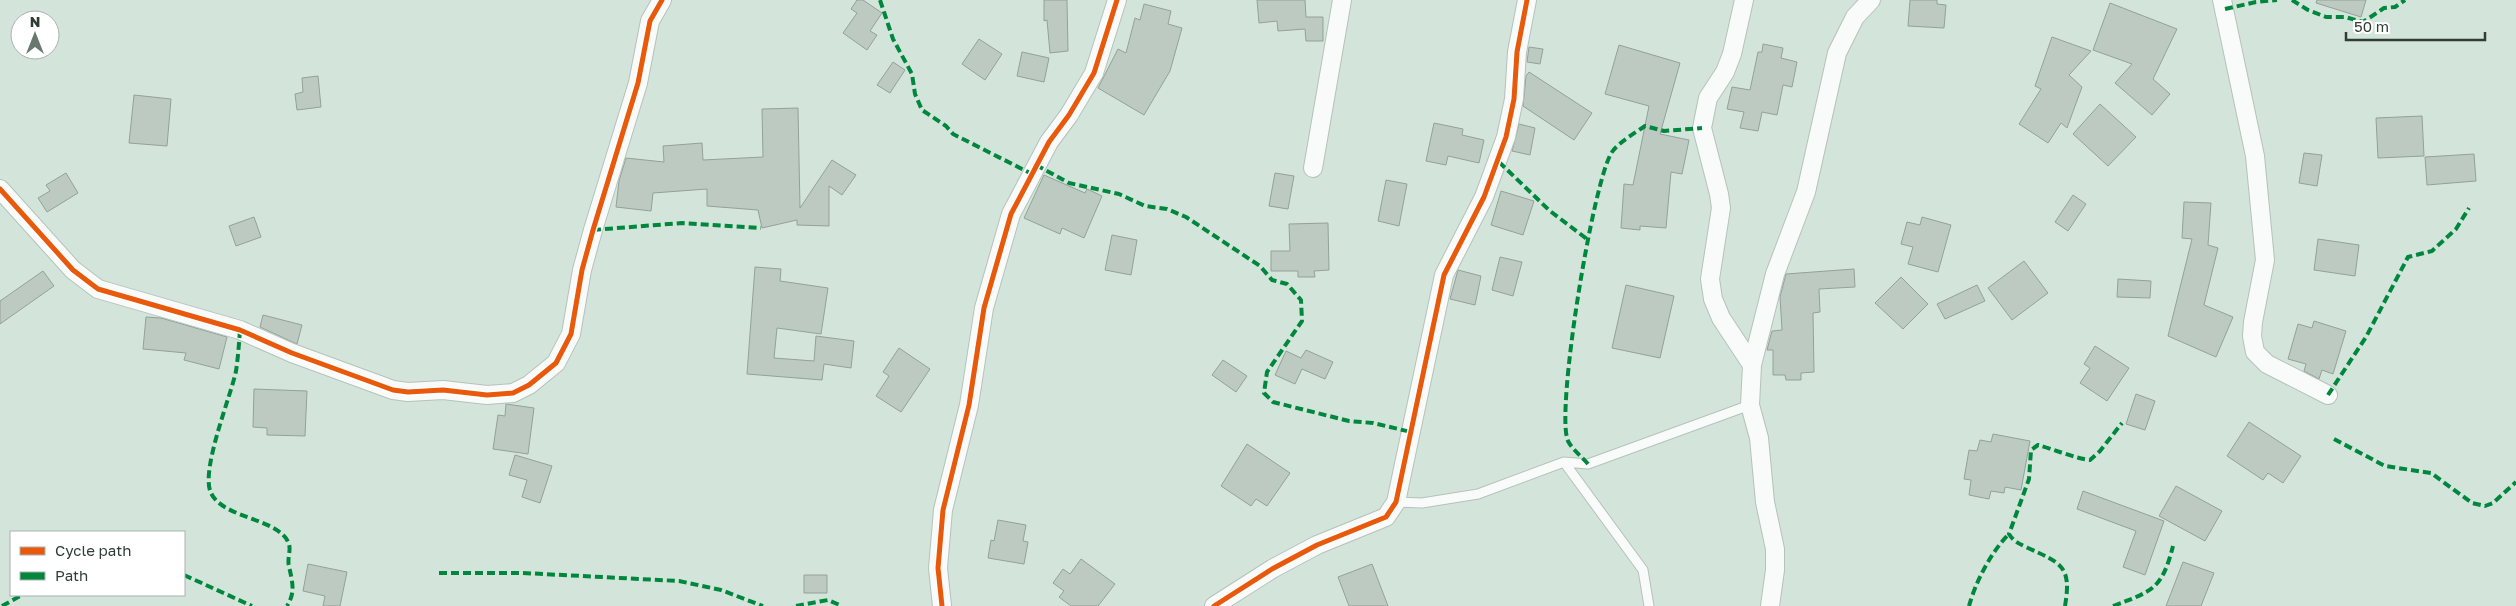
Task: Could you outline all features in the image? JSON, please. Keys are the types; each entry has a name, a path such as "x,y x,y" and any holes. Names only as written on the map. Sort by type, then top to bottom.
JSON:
{"street":[{"path":"0,190 73,270 98,289 240,330 292,353 393,390 408,392 443,390 487,395 512,393 529,385 556,363 571,334 582,270 638,83 650,21 662,0"},
{"path":"942,606 938,568 944,510 969,405 984,308 1011,214 1049,142 1069,115 1094,73 1117,0"},
{"path":"1313,168 1342,0"},
{"path":"1214,606 1272,569 1317,545 1386,517 1396,502 1444,275 1484,197 1506,137 1514,99 1517,52 1527,0"},
{"path":"1523,22 1539,0"},
{"path":"1744,0 1732,54 1725,72 1708,98 1702,128 1721,208 1710,279 1713,299 1721,318 1752,365"},
{"path":"1770,606 1775,570 1775,549 1765,502 1759,438 1750,405 1752,365 1775,274 1806,192 1837,53 1855,17 1871,0"},
{"path":"2222,0 2256,156 2265,260 2253,322 2252,336 2256,352 2267,364 2328,395"}],"lane":[{"path":"1396,502 1422,503 1478,494 1564,462 1588,464 1750,405"},
{"path":"1564,462 1643,570 1649,606"}],"building":[{"path":"857,0 863,0 882,13 870,31 877,35 867,50 843,33 857,13 851,9"},
{"path":"1044,0 1067,0 1068,51 1050,53 1047,20 1044,21"},
{"path":"1257,0 1305,0 1306,17 1323,17 1323,41 1306,41 1305,29 1278,31 1277,21 1259,23"},
{"path":"1910,0 1937,0 1937,4 1946,5 1944,28 1908,26"},
{"path":"2317,0 2366,0 2361,17 2316,3"},
{"path":"2110,3 2177,29 2153,79 2170,94 2152,115 2115,83 2132,64 2093,50"},
{"path":"1144,4 1171,11 1168,24 1182,28 1170,71 1144,115 1098,88 1118,49 1126,53 1135,18 1140,20"},
{"path":"2052,37 2091,51 2069,75 2082,87 2067,128 2061,123 2048,143 2019,124 2041,89 2035,86"},
{"path":"979,39 1002,54 985,80 962,64"},
{"path":"1763,44 1783,48 1781,58 1797,62 1792,87 1783,85 1777,115 1762,112 1758,131 1740,128 1744,112 1727,109 1732,87 1750,90 1758,52 1762,52"},
{"path":"1619,45 1680,63 1660,134 1689,140 1682,174 1671,172 1666,228 1640,226 1640,230 1621,228 1624,184 1633,185 1649,106 1605,94"},
{"path":"1529,47 1543,49 1540,64 1527,62"},
{"path":"1022,52 1049,58 1044,82 1017,76"},
{"path":"893,62 905,70 890,93 877,85"},
{"path":"1529,72 1592,113 1574,140 1523,106 1526,76"},
{"path":"318,76 321,107 297,110 295,94 303,92 302,78"},
{"path":"134,95 171,99 167,146 129,143"},
{"path":"2100,104 2136,137 2108,166 2073,134"},
{"path":"798,108 800,208 832,160 856,175 842,195 829,186 829,226 797,225 797,220 762,228 758,210 707,206 707,189 653,193 651,211 616,207 619,181 626,158 664,162 663,146 702,143 703,160 763,157 762,109"},
{"path":"2422,116 2424,156 2378,158 2376,118"},
{"path":"1434,123 1463,129 1462,135 1484,140 1479,163 1448,156 1446,165 1426,161"},
{"path":"1519,124 1535,128 1530,155 1512,151"},
{"path":"2304,153 2322,155 2317,186 2299,183"},
{"path":"2474,154 2476,181 2427,185 2425,157"},
{"path":"66,173 78,193 47,212 38,198 50,191 46,185"},
{"path":"1275,173 1294,176 1288,209 1269,206"},
{"path":"1044,175 1085,193 1087,189 1102,196 1084,238 1062,228 1060,234 1024,218"},
{"path":"1386,180 1407,184 1399,226 1378,221"},
{"path":"1501,191 1534,201 1523,235 1491,225"},
{"path":"2073,195 2086,204 2068,231 2055,222"},
{"path":"2184,202 2211,203 2208,245 2218,248 2204,305 2233,317 2216,357 2168,336 2192,239 2182,238"},
{"path":"254,217 261,237 236,246 229,226"},
{"path":"1922,217 1951,225 1938,272 1908,264 1913,247 1901,244 1907,222 1920,225"},
{"path":"1328,223 1329,270 1314,271 1315,277 1298,277 1298,271 1271,271 1271,251 1290,251 1289,224"},
{"path":"1112,235 1137,240 1131,275 1105,270"},
{"path":"2318,239 2359,245 2355,276 2314,270"},
{"path":"1500,257 1522,262 1513,296 1492,290"},
{"path":"2024,261 2048,293 2012,320 1988,288"},
{"path":"755,267 781,269 780,281 828,288 821,334 777,328 774,358 814,361 816,336 854,341 851,368 824,364 822,380 747,374"},
{"path":"1854,269 1855,287 1819,289 1820,312 1813,313 1814,372 1801,373 1801,380 1786,380 1785,375 1773,375 1773,350 1767,350 1772,331 1782,330 1780,297 1786,274"},
{"path":"1458,270 1481,276 1475,305 1450,299"},
{"path":"43,271 54,286 0,324 0,301"},
{"path":"1901,277 1928,304 1903,329 1875,303"},
{"path":"2118,279 2151,281 2150,298 2117,297"},
{"path":"1626,285 1674,296 1660,358 1612,348"},
{"path":"1977,285 1985,301 1945,319 1937,304"},
{"path":"263,315 302,325 297,344 260,327"},
{"path":"146,317 161,318 227,337 219,369 184,360 186,353 143,349"},
{"path":"2314,321 2346,331 2333,374 2322,370 2319,379 2304,371 2306,364 2288,359 2298,324 2312,328"},
{"path":"2095,346 2129,368 2107,401 2080,383 2090,368 2084,364"},
{"path":"899,348 930,369 901,412 876,396 889,376 883,372"},
{"path":"1306,350 1333,362 1325,379 1302,369 1295,384 1275,375 1286,351 1301,358"},
{"path":"1223,360 1247,376 1236,392 1212,375"},
{"path":"254,389 307,391 305,436 267,435 267,428 253,427"},
{"path":"2136,394 2155,401 2145,430 2126,424"},
{"path":"506,404 534,408 528,454 493,449 498,415 505,416"},
{"path":"2249,422 2301,456 2283,483 2268,473 2263,480 2227,456"},
{"path":"1993,434 2030,441 2021,490 2005,487 2004,493 1991,491 1989,499 1969,495 1971,480 1964,479 1969,450 1977,451 1980,440 1991,442"},
{"path":"1247,444 1290,473 1267,506 1256,499 1251,506 1221,486"},
{"path":"515,455 552,466 540,503 522,497 527,480 509,475"},
{"path":"2176,486 2222,511 2205,541 2159,516"},
{"path":"2083,491 2164,521 2145,575 2123,567 2136,531 2077,509"},
{"path":"998,520 1026,525 1023,541 1028,542 1024,564 988,558 991,540 994,541"},
{"path":"1081,559 1115,584 1098,606 1071,606 1059,597 1064,591 1053,583 1063,569 1070,574"},
{"path":"2183,562 2214,573 2201,606 2166,606"},
{"path":"308,564 347,572 340,606 323,606 325,596 303,591"},
{"path":"1372,564 1388,606 1349,606 1338,577"},
{"path":"804,575 827,575 827,593 804,593"}],"marked path":[{"path":"880,0 893,39 912,74 915,94 922,110 946,126 953,134 1032,174"},
{"path":"2225,9 2256,2 2277,0"},
{"path":"2292,0 2308,10 2326,17 2345,17 2363,22 2384,8 2395,7 2405,0"},
{"path":"1588,464 1568,441 1565,422 1571,345 1578,296 1586,248 1604,171 1615,148 1645,126 1664,131 1702,128"},
{"path":"1499,162 1550,211 1587,239"},
{"path":"1036,165 1069,183 1119,194 1145,206 1167,209 1186,217 1260,266 1272,280 1287,284 1301,300 1302,321 1267,372 1264,393 1273,402 1349,421 1373,423 1411,432"},
{"path":"2328,395 2366,337 2408,257 2432,251 2456,229 2469,208"},
{"path":"593,230 682,223 761,228"},
{"path":"240,330 236,371 213,451 209,482 211,493 217,502 239,514 264,523 284,535 289,544 292,586 292,596 287,606"},
{"path":"2065,606 2067,582 2062,568 2056,562 2017,542 2009,534 2029,479 2031,450 2038,445 2090,460 2100,451 2122,423"},
{"path":"2334,439 2385,466 2431,473 2472,503 2485,506 2493,503 2516,482"},
{"path":"1969,606 1985,567 1996,549 2009,534"},
{"path":"2113,606 2147,592 2154,586 2165,571 2173,546"},
{"path":"439,573 523,573 679,581 721,590 763,606"},
{"path":"185,575 252,606"},
{"path":"2,606 20,596"},
{"path":"796,606 828,600 842,606"}],"cycle path":[{"path":"0,189 73,270 98,289 240,330 292,353 393,390 408,392 443,390 487,395 513,393 529,385 556,363 571,334 582,270 638,83 650,21 662,0"},
{"path":"942,606 938,568 943,510 969,405 984,308 1011,214 1049,142 1069,115 1094,73 1117,0"},
{"path":"1214,606 1272,569 1317,545 1386,517 1396,502 1444,275 1484,197 1506,137 1514,99 1517,52 1527,0"}]}
